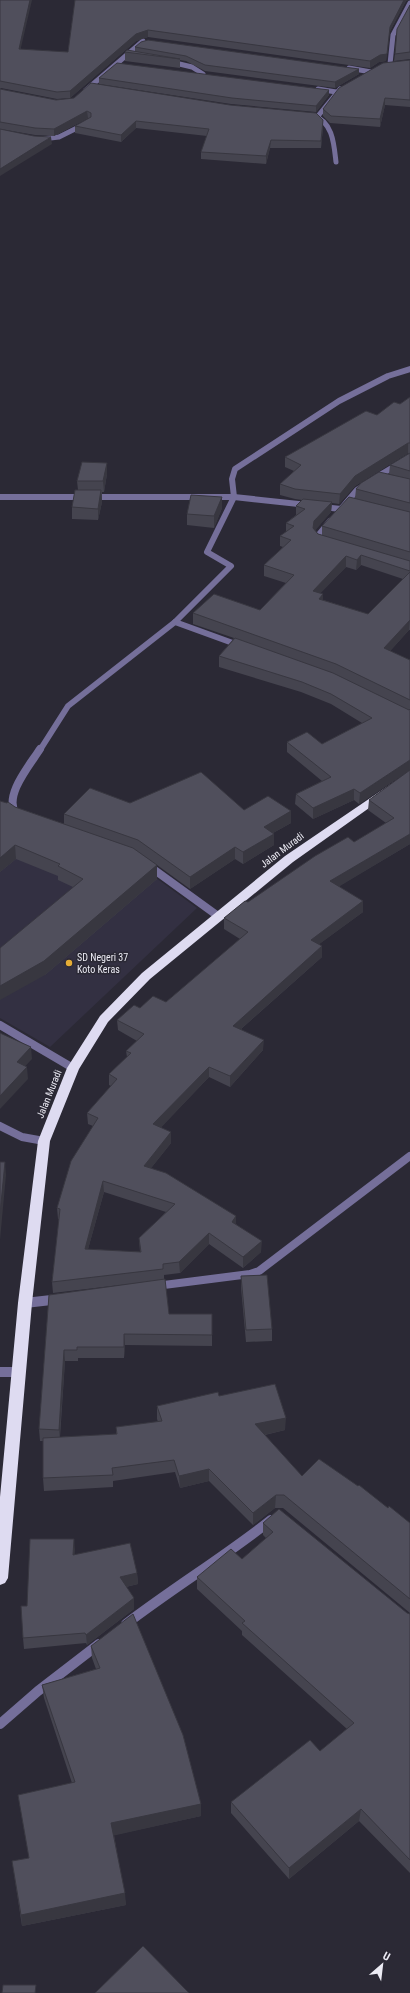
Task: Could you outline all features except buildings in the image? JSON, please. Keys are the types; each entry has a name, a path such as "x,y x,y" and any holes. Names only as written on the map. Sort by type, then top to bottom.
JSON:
{"highway":[{"name":"Jalan Muradi","path":"0,1578 18,1372 44,1141 73,1068 110,1014 146,976 289,859 410,774"}],"street":[{"path":"397,64 388,64 393,35 404,11 410,3"},
{"path":"404,11 410,12"},
{"path":"81,95 89,86 139,44 148,40"},
{"path":"127,55 134,56"},
{"path":"162,61 192,67 203,74"},
{"path":"115,64 122,65"},
{"path":"340,67 374,70 360,78"},
{"path":"192,74 210,75"},
{"path":"318,116 336,92 348,85"},
{"path":"89,86 97,87"},
{"path":"312,88 336,92"},
{"path":"310,116 318,116 331,130 336,162"},
{"path":"35,139 55,140 88,122"},
{"path":"24,818 13,810 14,792 68,706 175,622 231,566 229,563 211,557 207,552 234,497 232,480 235,469 327,407 362,388 401,371 410,369"},
{"path":"401,371 410,376"},
{"path":"329,544 317,537 357,490 381,478 410,457"},
{"path":"0,497 234,497 341,509"},
{"path":"346,502 354,504"},
{"path":"175,622 246,648"},
{"path":"142,861 218,916"},
{"path":"0,1025 73,1068"},
{"path":"0,1126 22,1137 44,1141"},
{"path":"149,1287 259,1271 410,1156"},
{"path":"25,1303 71,1297"},
{"path":"0,1372 18,1372"},
{"path":"118,1630 156,1601 233,1550 279,1513"},
{"path":"0,1724 38,1691 106,1639"}],"shaded area":[{"name":"SD Negeri 37 Koto Keras","path":"0,810 133,861 197,908 50,1047 0,1018"}],"place":[{"name":"SD Negeri 37 Koto Keras","path":"69,963"}]}
